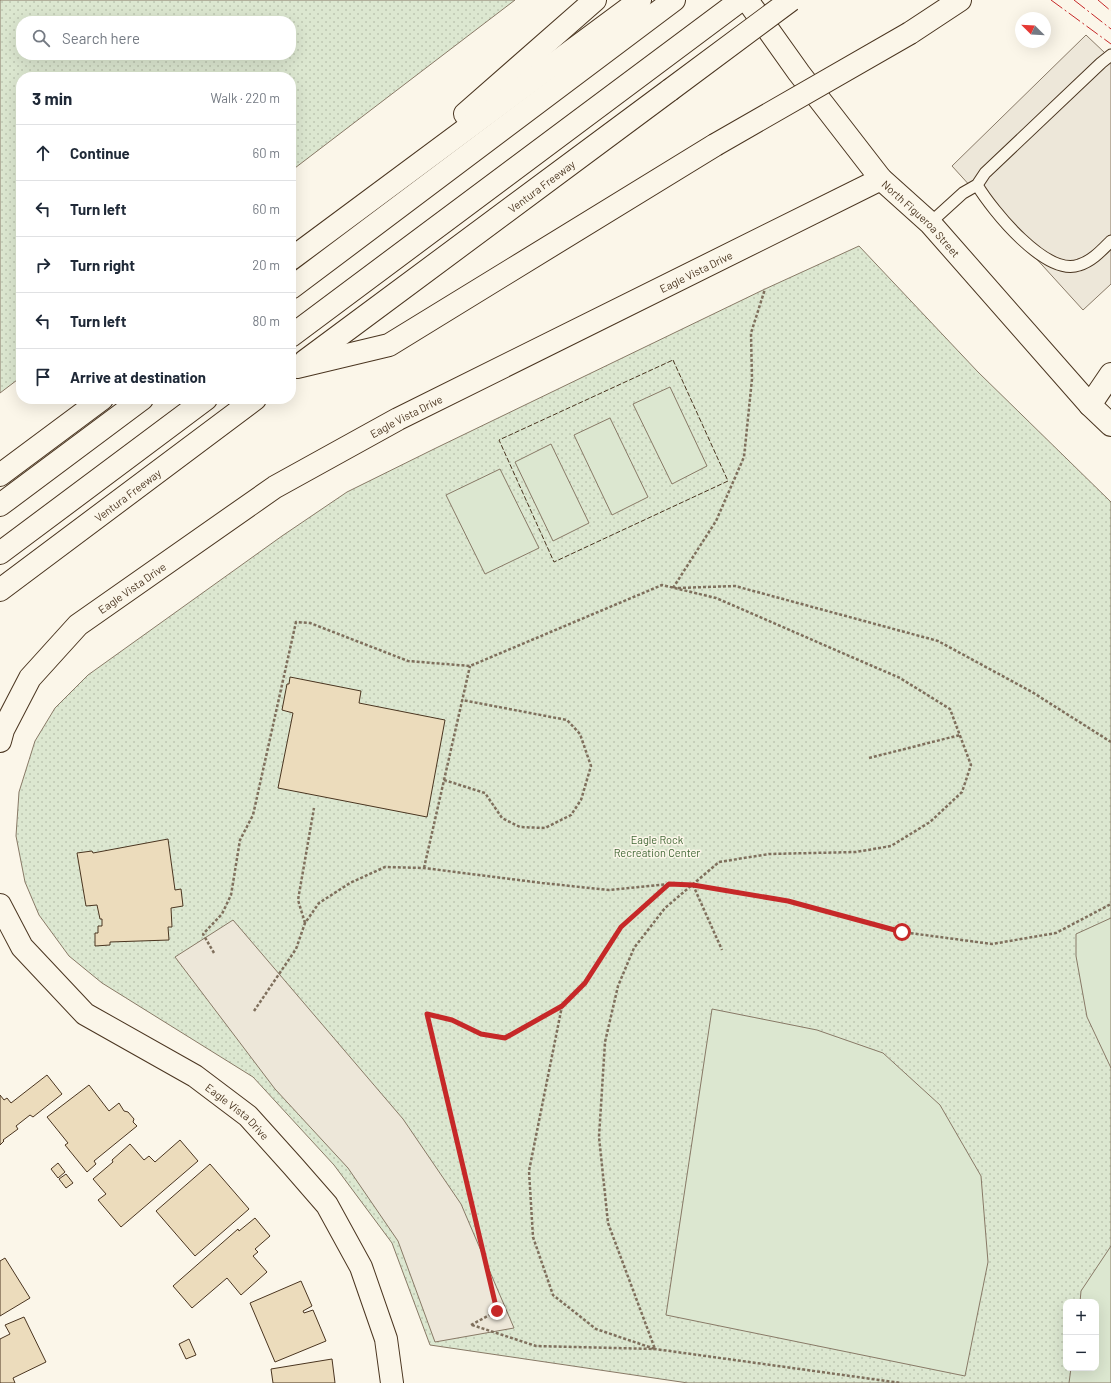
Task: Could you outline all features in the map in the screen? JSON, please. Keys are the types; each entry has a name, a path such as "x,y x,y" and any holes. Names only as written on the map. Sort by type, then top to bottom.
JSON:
{"main road":[{"path":"343,220 595,0"},
{"path":"296,284 614,32 640,0"},
{"path":"296,255 343,220 614,32 674,0"},
{"path":"296,332 741,0"},
{"name":"North Figueroa Street","path":"747,0 799,73 881,179 930,223 1090,405 1111,425"},
{"name":"Ventura Freeway","path":"296,368 791,0"},
{"path":"296,368 389,345 715,146 910,32 960,0"},
{"name":"Eagle Vista Drive","path":"0,741 3,730 30,678 78,625 275,487 398,419 881,179"},
{"path":"1090,405 1111,374"},
{"path":"1090,405 1111,393"},
{"path":"0,474 95,404"},
{"path":"0,505 135,404"},
{"path":"0,553 199,404"},
{"name":"Ventura Freeway","path":"0,590 247,404"},
{"name":"Eagle Vista Drive","path":"0,905 22,947 85,1014 195,1076 248,1116 294,1166 327,1205 361,1266 386,1339 392,1383"}],"lane":[{"path":"930,223 963,193 977,185 985,173 1111,55"},
{"path":"977,185 983,195 1016,233 1037,253 1050,261 1063,266 1078,266 1095,257 1111,242"}],"path":[{"path":"673,588 716,521 744,457 752,379 751,333 765,289"},
{"path":"214,953 203,934 222,914 231,895 240,840 253,815 296,622 310,623 408,661 470,666 662,585 716,598 900,678 950,709 971,765 962,792 930,822 891,846 856,852 769,854 719,862 665,908 634,948 618,986 605,1042 599,1137 608,1223 656,1349"},
{"path":"673,588 735,586 938,641 1032,692 1111,742"},
{"path":"424,868 470,666"},
{"path":"444,780 485,793 502,818 520,827 545,828 571,816 581,800 591,766 580,734 567,720 462,700"},
{"path":"869,758 960,735"},
{"path":"305,923 298,900 314,808"},
{"path":"254,1011 296,950 305,923 319,903 350,883 385,868 424,868 609,890 669,884 693,885 788,901 902,932 992,944 1056,933 1111,904"},
{"path":"669,884 621,927 585,983 562,1006 505,1038 481,1034 452,1020 427,1014 497,1311 471,1325 536,1346 656,1349 901,1383"},
{"path":"693,885 722,950"},
{"path":"562,1006 529,1171 533,1237 553,1295 596,1329 656,1349"}],"green space":[{"path":"0,0 515,0 296,167 296,72 16,72 16,381 0,393"},
{"name":"Eagle Rock Recreation Center","path":"859,246 978,372 1111,502 1111,1383 688,1383 430,1345 392,1243 334,1165 253,1077 102,983 69,956 39,915 25,882 16,836 19,792 35,741 55,708 88,675 282,536 347,492 765,289"},
{"path":"670,387 707,466 672,484 633,404"},
{"path":"610,418 648,497 612,515 574,435"},
{"path":"551,444 589,523 553,541 515,462"},
{"path":"500,469 539,548 485,574 446,495"},
{"path":"1111,918 1111,1068 1087,1017 1076,956 1076,934"},
{"path":"712,1009 817,1030 883,1053 940,1105 981,1176 988,1262 965,1376 666,1315"},
{"path":"1111,1246 1111,1383 1069,1383 1071,1371 1099,1371 1099,1299 1080,1299 1081,1291"}],"shaded area":[{"path":"1086,35 1105,53 1111,49 1111,284 1083,310 952,166"},
{"path":"233,920 403,1119 461,1204 514,1328 435,1342 398,1241 348,1168 275,1089 175,957"}],"building":[{"path":"290,677 361,691 359,703 445,720 427,817 278,788 293,713 282,710 287,684 289,684"},
{"path":"168,839 175,890 181,889 183,906 171,908 172,927 168,927 169,940 110,942 110,945 95,946 95,933 98,933 98,926 102,926 102,919 100,919 97,905 86,906 77,853 92,851 93,853"},
{"path":"47,1075 62,1094 33,1117 30,1115 16,1126 18,1129 3,1140 4,1141 0,1145 0,1095 4,1100 7,1098 11,1103"},
{"path":"89,1085 109,1111 119,1103 124,1111 128,1112 134,1119 133,1122 137,1126 94,1161 96,1164 87,1172 65,1145 68,1143 47,1117"},
{"path":"180,1140 198,1161 121,1227 98,1200 106,1194 93,1179 113,1162 112,1160 130,1144 144,1160 149,1156 155,1162"},
{"path":"58,1163 65,1172 58,1178 51,1169"},
{"path":"210,1164 249,1209 195,1256 156,1211"},
{"path":"66,1174 73,1183 66,1188 59,1179"},
{"path":"255,1218 270,1236 255,1249 258,1252 253,1256 267,1272 241,1295 227,1278 192,1308 173,1286 238,1229 239,1231"},
{"path":"5,1258 30,1298 0,1316 0,1261"},
{"path":"301,1281 312,1306 303,1311 304,1313 313,1310 326,1341 275,1362 250,1303"},
{"path":"24,1317 46,1362 13,1378 15,1383 0,1383 0,1339 10,1334 5,1325"},
{"path":"189,1339 196,1355 186,1359 179,1344"},
{"path":"332,1359 335,1383 273,1383 271,1369"}],"fence":[{"path":"673,360 728,481 554,562 499,440 673,360"}],"power":[{"path":"1051,0 1111,44"},
{"path":"1074,0 1111,29"},
{"path":"1098,0 1111,11"}],"route":[{"path":"497,1311 427,1014 452,1020 481,1034 505,1038 562,1006 585,983 621,927 669,884 693,885 788,901 902,932"}]}
